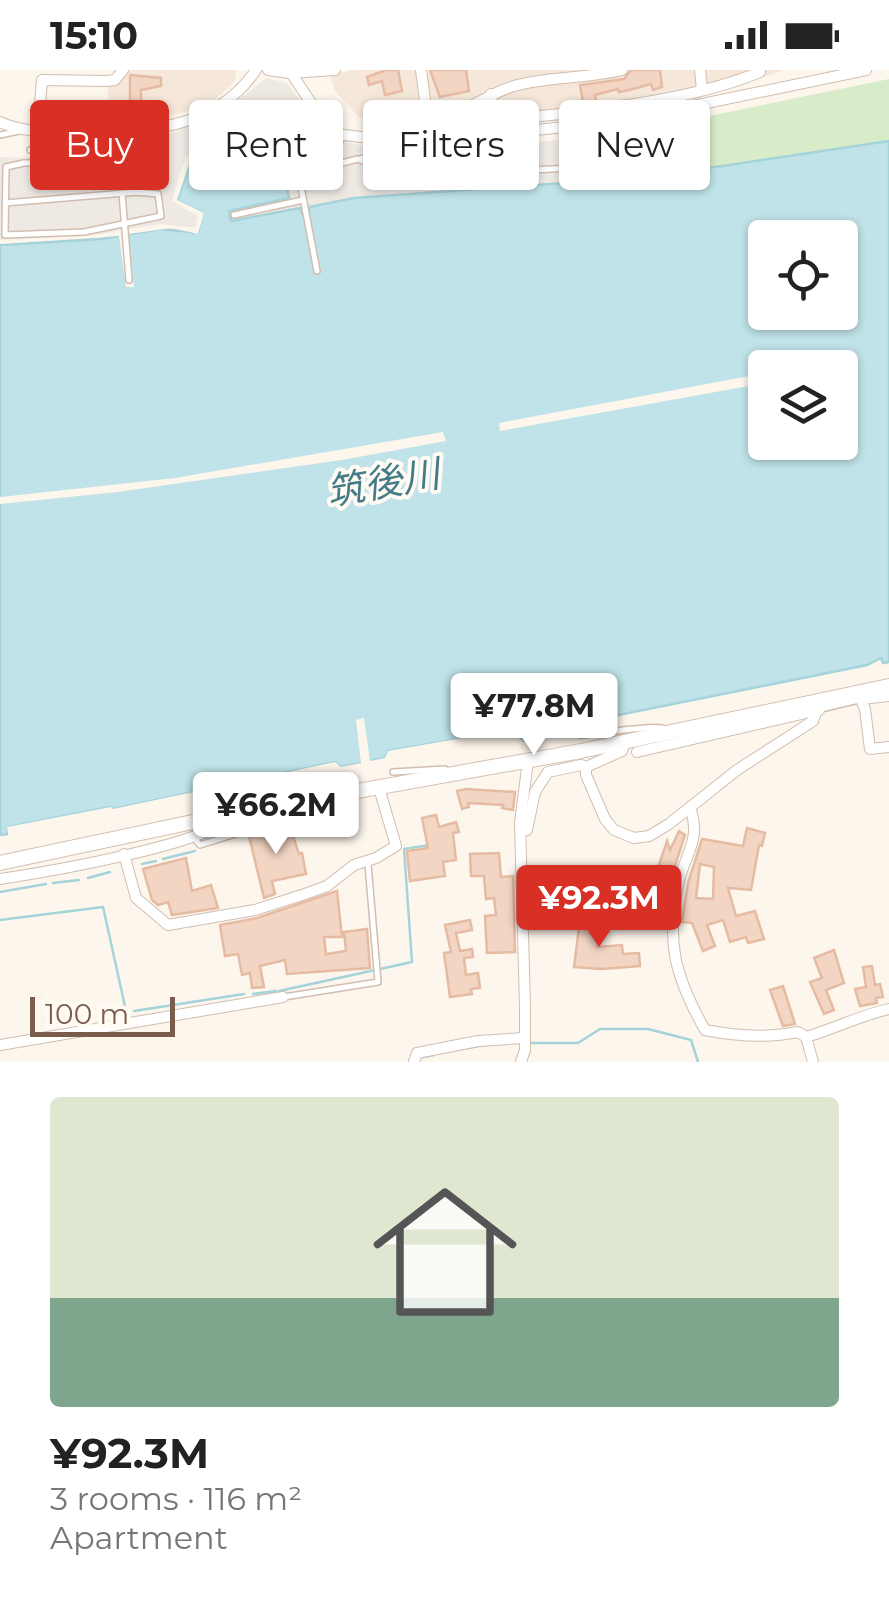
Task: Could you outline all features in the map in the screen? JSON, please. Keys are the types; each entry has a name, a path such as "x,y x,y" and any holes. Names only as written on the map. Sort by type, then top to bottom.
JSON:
{"main road":[{"path":"0,863 235,812 631,747 669,731 819,705 889,686"}],"street":[{"path":"40,100 42,80 115,80 125,70"},
{"path":"229,100 256,70"},
{"path":"268,70 335,70"},
{"path":"421,70 427,116 442,118 521,84 622,70"},
{"path":"700,70 702,90"},
{"path":"539,131 620,121 866,70"},
{"path":"290,72 308,100"},
{"path":"539,117 702,90 760,72"},
{"path":"492,94 492,100"},
{"path":"0,122 30,131"},
{"path":"344,135 363,137"},
{"path":"889,696 860,696 870,749 889,747"},
{"path":"586,767 631,747 819,705"},
{"path":"521,831 527,830 534,792 548,772 581,764 586,767 605,819 622,836 649,836 736,770 812,721 819,705"},
{"path":"521,1062 521,831 528,761"},
{"path":"124,854 136,898 168,926 272,905 327,886 354,865 396,846 379,788"},
{"path":"690,807 697,826 696,838 680,879 671,940 696,1015 705,1030 770,1038 798,1032 806,1037 813,1062"},
{"path":"0,879 194,838 232,819 235,812"},
{"path":"0,1044 283,997"},
{"path":"806,1037 868,1013 889,1010"},
{"path":"415,1060 478,1041 524,1041"}],"lane":[{"path":"0,135 30,133"},
{"path":"358,160 378,167 480,157 486,158 493,172 559,169"},
{"path":"343,162 363,159"},
{"path":"6,203 137,192 158,194 161,216 84,232 5,235 6,167 30,163"},
{"path":"301,190 316,272"},
{"path":"122,193 129,280"},
{"path":"234,215 303,200"},
{"path":"580,736 655,726 669,731"},
{"path":"393,772 458,767 472,772"},
{"path":"194,838 200,845 213,842 255,826 339,804 352,797 352,792"},
{"path":"283,997 378,982 367,861"}],"shaded area":[{"path":"119,70 236,70 235,81 214,100 189,100 189,111 169,116 169,100 109,100 107,84"},
{"path":"354,70 785,70 744,83 735,79 630,100 559,100 559,111 539,114 539,100 363,100 363,117 335,91 330,75"},
{"path":"266,78 287,83 300,100 239,100"},
{"path":"189,126 189,190 343,190 343,141 363,146 363,190 539,190 539,142 559,140 559,190 203,241 0,245 0,157 30,158 30,190 169,190 169,134"}],"green space":[{"path":"889,79 889,141 710,168 710,116"}],"water":[{"name":"筑後川","path":"889,141 889,662 883,663 881,658 867,665 589,721 581,714 549,722 551,734 523,741 508,730 388,751 385,758 341,767 335,762 8,827 8,834 0,835 0,245 101,239 161,229 198,233 203,213 177,201 189,167 189,190 287,190 289,198 229,211 231,221 300,208 302,213 309,212 309,207 354,198 466,190 539,190 539,185 559,183 559,190 710,190 710,168"}],"pier":[{"path":"189,156 177,200 204,213 198,234 172,228 128,234 134,287 126,287 119,236 0,244 0,240 100,234 161,224 195,228 198,216 172,201"},
{"path":"748,376 748,386 500,431 499,423"},
{"path":"443,432 446,441 342,460 118,492 0,504 0,497 175,478"},
{"path":"364,718 370,761 385,758 388,751 508,730 524,746 507,735 474,740 392,755 387,763 342,772 334,767 114,814 13,831 9,839 7,827 335,762 341,767 361,763 356,720"}],"building":[{"path":"398,70 402,91 385,95 382,81 369,85 367,77"},
{"path":"430,70 466,70 469,91 440,97"},
{"path":"631,70 660,70 662,87 653,90 651,84 619,92 618,89 595,95 596,100 583,100 580,85 624,79"},
{"path":"130,75 161,78 161,86 141,90 141,100 130,100"},
{"path":"457,791 515,792 513,810 502,808 503,805 468,803 469,807 462,809"},
{"path":"436,815 439,827 456,822 456,860 443,862 445,876 410,881 407,851 428,848 422,818"},
{"path":"289,824 306,874 272,881 275,894 264,898 249,836"},
{"path":"747,828 765,833 751,890 728,888 736,916 755,911 764,939 748,943 746,937 730,942 723,920 707,925 715,946 703,951 692,923 682,922 688,883 702,839 743,846","holes":["700,864 714,867 713,899 696,898"]},
{"path":"679,831 685,835 671,878 656,874 667,841 670,850"},
{"path":"499,853 501,877 513,876 515,952 487,953 485,916 496,915 494,898 486,899 484,876 471,876 470,854"},
{"path":"186,858 192,891 211,885 218,908 172,915 168,902 158,905 152,900 143,869"},
{"path":"337,891 342,937 324,937 326,954 346,951 344,932 367,929 370,968 287,974 285,960 260,966 264,987 252,988 250,973 242,975 238,954 225,956 220,925 257,918"},
{"path":"581,911 592,912 590,933 598,933 597,947 622,945 623,954 639,953 640,966 574,967"},
{"path":"470,920 472,930 456,933 460,951 472,949 473,957 464,958 466,975 478,973 480,988 471,989 472,994 450,997 444,953 451,952 445,925"},
{"path":"834,950 844,983 826,990 834,1010 824,1014 810,982 822,978 814,958"},
{"path":"872,966 875,985 880,984 883,997 876,998 877,1003 860,1006 855,989 866,987 863,967"},
{"path":"783,986 795,1024 783,1026 770,990"}],"waterway":[{"path":"279,996 279,991 412,962 404,849 430,845"},
{"path":"163,859 195,851"},
{"path":"142,864 156,861"},
{"path":"88,878 110,872"},
{"path":"53,883 79,880"},
{"path":"0,892 46,884"},
{"path":"0,920 103,907 126,1011"},
{"path":"253,994 276,991"},
{"path":"134,1011 244,994"},
{"path":"527,1043 578,1043 600,1029 648,1029 691,1040 698,1062"},
{"path":"462,1049 484,1045"},
{"path":"418,1058 434,1055"}]}
